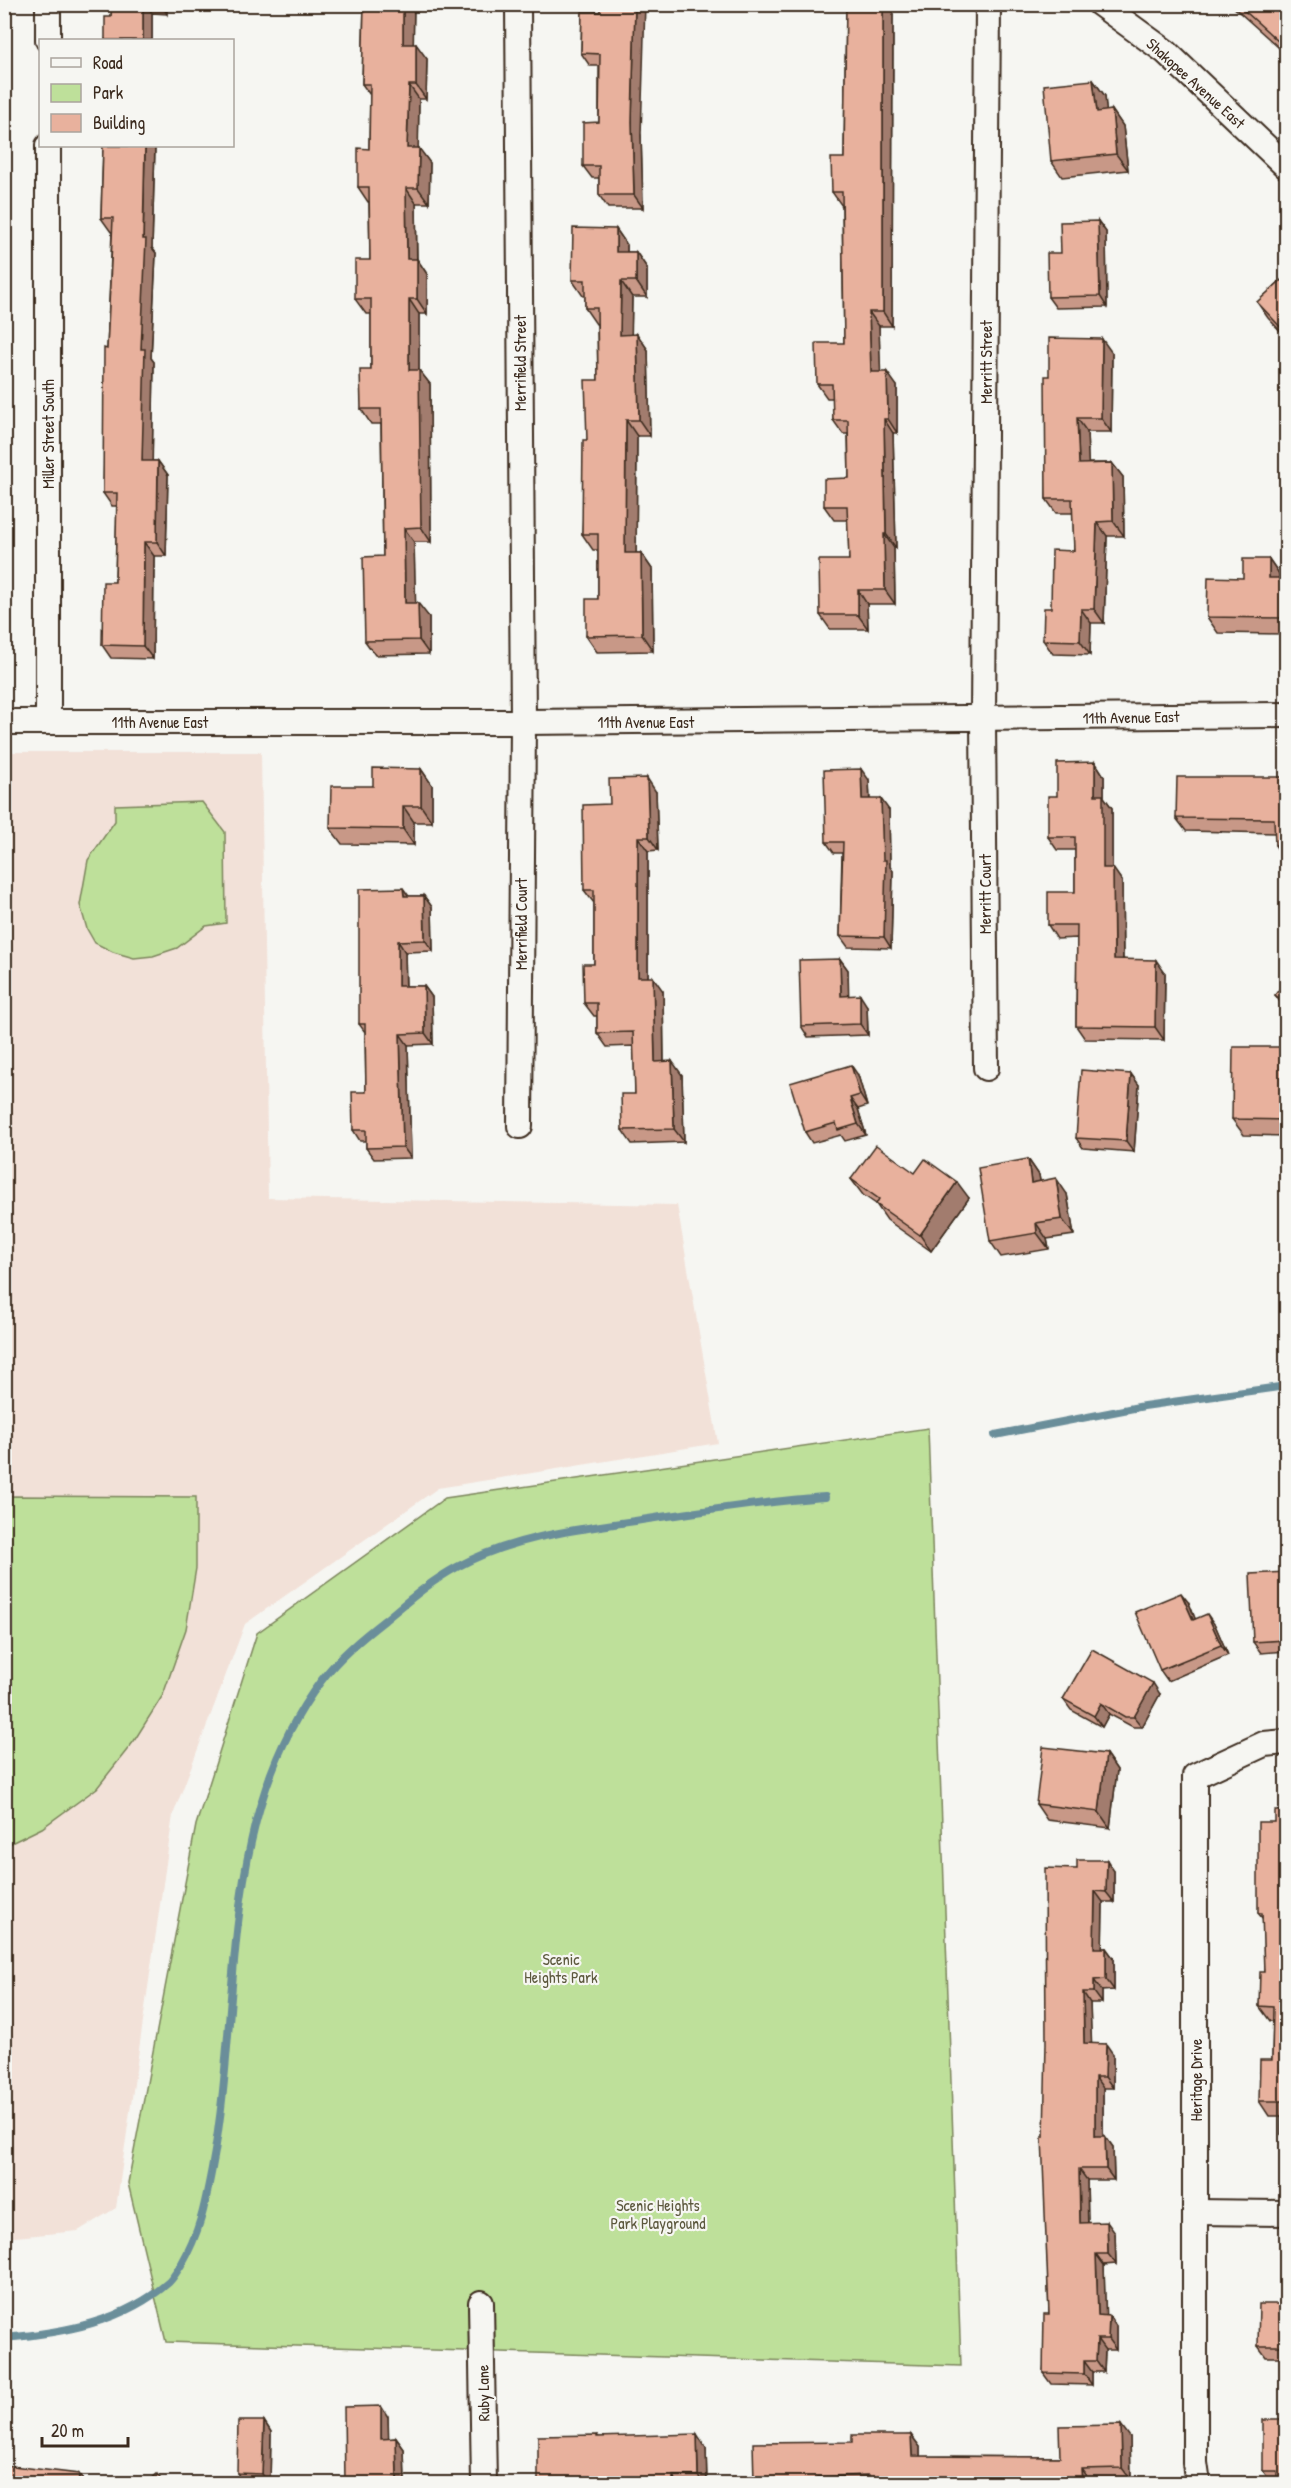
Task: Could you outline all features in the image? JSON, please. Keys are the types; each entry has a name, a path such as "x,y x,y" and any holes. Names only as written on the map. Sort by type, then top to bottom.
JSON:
{"street":[{"path":"48,4 48,39"},
{"name":"Merrifield Street","path":"518,4 523,722"},
{"name":"Merritt Street","path":"983,719 988,4"},
{"name":"Shakopee Avenue East","path":"1100,4 1166,52 1287,166"},
{"name":"Miller Street South","path":"48,147 48,722"},
{"name":"11th Avenue East","path":"4,722 523,722 1287,715"},
{"name":"Merritt Court","path":"983,719 986,1068"},
{"name":"Merrifield Court","path":"520,1126 523,722"},
{"name":"Heritage Drive","path":"1198,2484 1195,2463 1195,1776 1264,1744 1287,1742"},
{"path":"1196,2212 1287,2212"},
{"name":"Ruby Lane","path":"481,2303 484,2484"}],"shaded area":[{"path":"5,752 261,752 268,1198 677,1205 718,1443 438,1488 245,1624 173,1815 116,2208 78,2231 5,2238"}],"green space":[{"path":"202,802 225,832 226,923 206,926 177,948 153,956 134,958 113,952 95,943 87,929 80,905 88,860 115,821 115,805"},
{"name":"Scenic Heights Park","path":"928,1428 961,2366 166,2342 128,2183 196,1825 257,1633 445,1498"},
{"path":"5,1496 196,1497 196,1568 186,1629 163,1695 134,1741 97,1788 42,1828 5,1846"}],"building":[{"path":"112,4 143,4 143,39 105,39 105,17 111,17"},
{"path":"364,4 403,4 403,44 416,44 416,85 409,85 407,148 419,148 418,188 406,188 407,259 417,259 417,299 409,299 409,370 419,370 421,527 404,528 405,603 418,603 419,640 365,641 363,557 383,556 381,409 361,409 360,370 371,370 371,299 355,299 355,260 370,260 369,187 358,187 358,148 369,149 370,84 362,84"},
{"path":"600,4 635,4 632,122 634,195 599,195 599,166 583,166 583,123 599,122 600,54 581,53 582,12 600,12"},
{"path":"846,4 883,4 883,312 869,312 871,372 887,372 888,419 884,419 885,590 858,590 858,615 820,615 819,560 849,560 847,506 824,506 824,479 849,478 848,420 833,420 832,384 817,384 816,343 844,343 842,192 832,192 831,158 844,158"},
{"path":"1237,4 1287,4 1287,49"},
{"path":"1093,80 1097,112 1112,110 1116,154 1051,161 1044,85"},
{"path":"103,147 145,147 143,239 146,239 141,349 145,349 142,461 158,461 157,542 144,542 143,646 102,645 103,582 115,582 117,493 103,493 104,348 107,349 113,218 101,218"},
{"path":"1098,221 1100,296 1048,297 1047,253 1061,253 1060,222"},
{"path":"573,228 616,229 616,252 636,252 636,281 621,281 620,335 637,334 639,420 626,420 625,553 641,553 642,635 586,636 586,599 598,599 598,534 582,534 583,440 587,440 585,380 598,380 597,308 585,308 585,280 572,280"},
{"path":"1287,275 1287,334 1257,302"},
{"path":"1049,338 1102,339 1101,418 1077,418 1079,464 1112,463 1113,521 1097,522 1094,609 1081,609 1080,641 1043,640 1044,608 1051,608 1052,550 1074,551 1072,499 1046,499 1045,376 1049,376"},
{"path":"1243,559 1269,559 1269,578 1287,578 1287,618 1207,617 1208,577 1243,578"},
{"path":"1095,762 1095,795 1103,795 1103,868 1113,868 1114,959 1156,960 1155,1027 1076,1026 1077,925 1048,925 1048,892 1075,892 1075,837 1048,837 1048,796 1057,796 1057,763"},
{"path":"373,768 421,769 421,806 403,806 403,829 330,828 331,786 373,786"},
{"path":"861,769 862,799 881,799 883,860 886,860 884,937 840,936 843,842 826,842 824,770"},
{"path":"1177,777 1287,777 1287,845 1275,845 1274,819 1176,818"},
{"path":"647,778 649,837 638,837 638,977 653,977 655,1062 672,1061 674,1129 622,1130 621,1094 635,1094 633,1032 597,1033 597,1003 584,1003 583,964 594,964 594,890 584,890 583,805 610,804 609,779"},
{"path":"403,888 404,896 424,896 425,940 398,941 398,986 424,986 425,1033 400,1034 403,1147 366,1148 366,1130 353,1130 352,1092 366,1092 365,1024 359,1024 359,889"},
{"path":"840,959 841,996 860,995 860,1024 801,1026 799,960"},
{"path":"1287,979 1287,1003 1275,995"},
{"path":"1233,1047 1287,1047 1287,1120 1232,1119"},
{"path":"851,1065 860,1095 850,1098 858,1124 838,1130 836,1123 805,1132 790,1083"},
{"path":"1081,1070 1131,1074 1126,1141 1076,1138"},
{"path":"876,1145 915,1173 925,1159 957,1182 920,1235 876,1204 879,1199 851,1179"},
{"path":"1028,1159 1031,1183 1056,1178 1062,1219 1036,1223 1037,1233 990,1241 978,1168"},
{"path":"1287,1572 1287,1612 1283,1612 1285,1640 1253,1642 1250,1574"},
{"path":"1181,1593 1193,1620 1207,1614 1221,1645 1160,1670 1135,1612"},
{"path":"1092,1649 1153,1683 1134,1717 1125,1717 1101,1703 1094,1716 1063,1699"},
{"path":"1043,1747 1106,1754 1099,1812 1036,1804"},
{"path":"1275,1811 1287,1811 1287,2134 1281,2134 1282,2101 1259,2101 1260,2060 1272,2060 1273,2007 1259,2006 1260,1972 1264,1972 1262,1913 1258,1913 1258,1822 1275,1822"},
{"path":"1077,1860 1107,1860 1106,1892 1095,1891 1094,1948 1106,1948 1106,1979 1094,1980 1094,1992 1083,1992 1084,2043 1106,2044 1105,2077 1095,2077 1095,2136 1105,2136 1106,2169 1079,2169 1080,2223 1107,2222 1108,2254 1096,2254 1098,2315 1109,2316 1108,2339 1097,2339 1096,2361 1084,2361 1084,2374 1043,2373 1044,2314 1049,2314 1042,2137 1044,2137 1046,2043 1045,1868 1077,1869"},
{"path":"1284,2281 1287,2281 1287,2346 1258,2346 1259,2304 1284,2304"},
{"path":"381,2406 381,2439 396,2438 397,2479 394,2479 394,2484 345,2484 344,2407"},
{"path":"1263,2420 1287,2420 1287,2484 1277,2484 1277,2471 1263,2471"},
{"path":"238,2421 264,2421 262,2474 237,2473"},
{"path":"1121,2425 1122,2468 1081,2469 1082,2484 869,2484 869,2475 818,2477 818,2484 754,2482 753,2443 852,2442 852,2435 911,2435 912,2456 1060,2457 1059,2426"},
{"path":"697,2434 698,2476 673,2476 673,2484 538,2484 538,2436"},
{"path":"4,2465 79,2474 78,2484 4,2484"},
{"path":"157,2474 164,2484 146,2484"}],"waterway":[{"path":"995,1435 1144,1406 1286,1386"},
{"path":"4,2338 70,2329 113,2316 133,2307 169,2282 188,2253 201,2218 212,2168 221,2106 239,1916 249,1854 264,1793 287,1735 321,1681 343,1656 438,1579 457,1567 504,1547 554,1534 605,1525 740,1506 825,1497"}],"park label":[{"name":"Scenic Heights Park Playground","path":"658,2214"}]}
